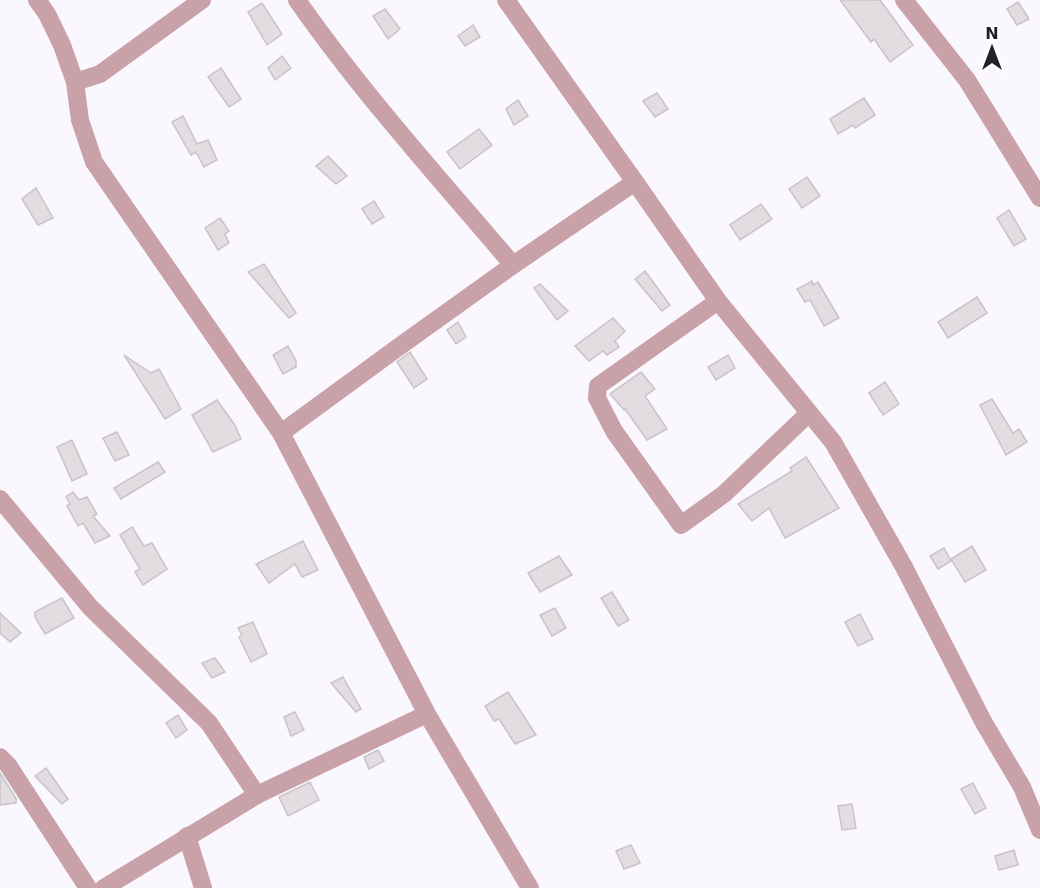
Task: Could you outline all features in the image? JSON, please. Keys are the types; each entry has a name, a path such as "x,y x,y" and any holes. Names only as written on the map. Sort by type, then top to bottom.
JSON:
{"street":[{"path":"37,0 47,14 62,45 75,82 80,120 94,162 281,433 427,714 530,888"},
{"path":"75,82 100,74 202,0"},
{"path":"297,0 322,37 364,89 513,265"},
{"path":"506,0 718,301 833,442 904,567 984,723 1022,787 1040,830"},
{"path":"904,0 967,80 1040,198"},
{"path":"281,433 513,265 634,182"},
{"path":"718,301 598,386 597,398 614,431 681,525 724,494 809,413"},
{"path":"0,499 90,607 209,723 256,795"},
{"path":"104,888 256,795 427,714"},
{"path":"0,757 8,765 88,888"},
{"path":"187,836 203,888"}],"building":[{"path":"840,0 880,0 913,45 890,62 874,39 871,42"},
{"path":"1018,2 1029,19 1017,25 1007,9"},
{"path":"262,3 282,34 267,45 248,12"},
{"path":"385,9 400,29 388,39 373,16"},
{"path":"473,25 480,37 465,46 458,36"},
{"path":"282,56 291,68 275,80 268,68"},
{"path":"221,68 241,99 229,107 208,77"},
{"path":"657,93 668,109 655,117 643,101"},
{"path":"864,98 875,115 855,128 853,125 838,134 830,119"},
{"path":"518,100 528,116 514,125 506,109"},
{"path":"183,116 197,144 208,140 217,160 204,167 196,152 191,155 172,122"},
{"path":"479,129 492,145 460,169 447,152"},
{"path":"328,156 347,176 336,184 316,166"},
{"path":"807,177 820,196 802,208 789,189"},
{"path":"36,188 53,218 38,225 22,199"},
{"path":"374,201 384,217 372,224 362,209"},
{"path":"761,204 772,219 740,240 730,225"},
{"path":"1009,210 1026,239 1014,246 997,218"},
{"path":"220,218 229,231 225,234 229,243 218,250 205,228"},
{"path":"264,264 296,313 289,318 248,272"},
{"path":"645,271 670,305 662,311 635,279"},
{"path":"812,281 813,285 818,282 839,318 824,326 810,300 805,302 797,289"},
{"path":"540,284 568,311 557,320 534,288"},
{"path":"977,297 987,313 948,338 938,322"},
{"path":"613,318 625,331 615,341 619,347 607,355 603,351 589,361 575,346"},
{"path":"458,322 466,337 456,344 447,330"},
{"path":"288,346 296,361 296,367 283,374 273,355"},
{"path":"410,352 427,379 414,388 397,362"},
{"path":"124,355 151,373 159,369 181,409 165,419"},
{"path":"728,355 735,368 716,380 708,367"},
{"path":"641,372 655,389 645,396 667,429 647,440 625,409 610,394"},
{"path":"885,382 899,404 883,415 869,393"},
{"path":"992,399 1013,433 1019,429 1027,442 1006,455 980,405"},
{"path":"217,400 235,425 241,439 213,452 192,415"},
{"path":"117,432 129,455 115,461 103,438"},
{"path":"72,440 87,474 72,481 57,447"},
{"path":"806,457 839,508 785,538 769,508 752,521 738,504 792,471 790,468"},
{"path":"158,462 165,472 121,499 114,488"},
{"path":"73,492 79,500 87,497 97,514 93,516 110,536 95,543 83,523 78,526 67,506 70,504 66,497"},
{"path":"132,527 144,546 152,543 167,569 143,585 135,572 140,569 120,535"},
{"path":"303,541 318,570 302,577 295,564 269,583 256,564"},
{"path":"972,546 986,570 965,582 951,559"},
{"path":"944,548 951,561 938,569 930,556"},
{"path":"559,556 572,575 540,592 528,573"},
{"path":"612,592 629,620 618,626 601,598"},
{"path":"62,598 74,618 45,634 35,617 35,612"},
{"path":"555,608 566,628 552,636 540,615"},
{"path":"0,613 21,633 10,642 0,633"},
{"path":"860,614 873,639 858,646 845,622"},
{"path":"253,622 267,654 251,662 239,637 242,635 238,628"},
{"path":"215,658 225,672 212,678 202,663"},
{"path":"343,677 361,709 356,712 331,683"},
{"path":"508,692 536,735 515,744 499,719 494,721 485,706"},
{"path":"295,712 304,730 291,736 284,717"},
{"path":"178,715 187,730 176,738 166,723"},
{"path":"378,750 384,761 369,769 364,757"},
{"path":"46,768 68,799 62,804 35,776"},
{"path":"0,773 16,798 16,803 0,805"},
{"path":"310,782 319,800 288,816 279,797"},
{"path":"973,783 986,808 975,814 961,789"},
{"path":"852,804 856,828 842,830 838,806"},
{"path":"631,845 640,863 624,869 616,851"},
{"path":"1014,850 1018,865 999,870 995,856"}]}
